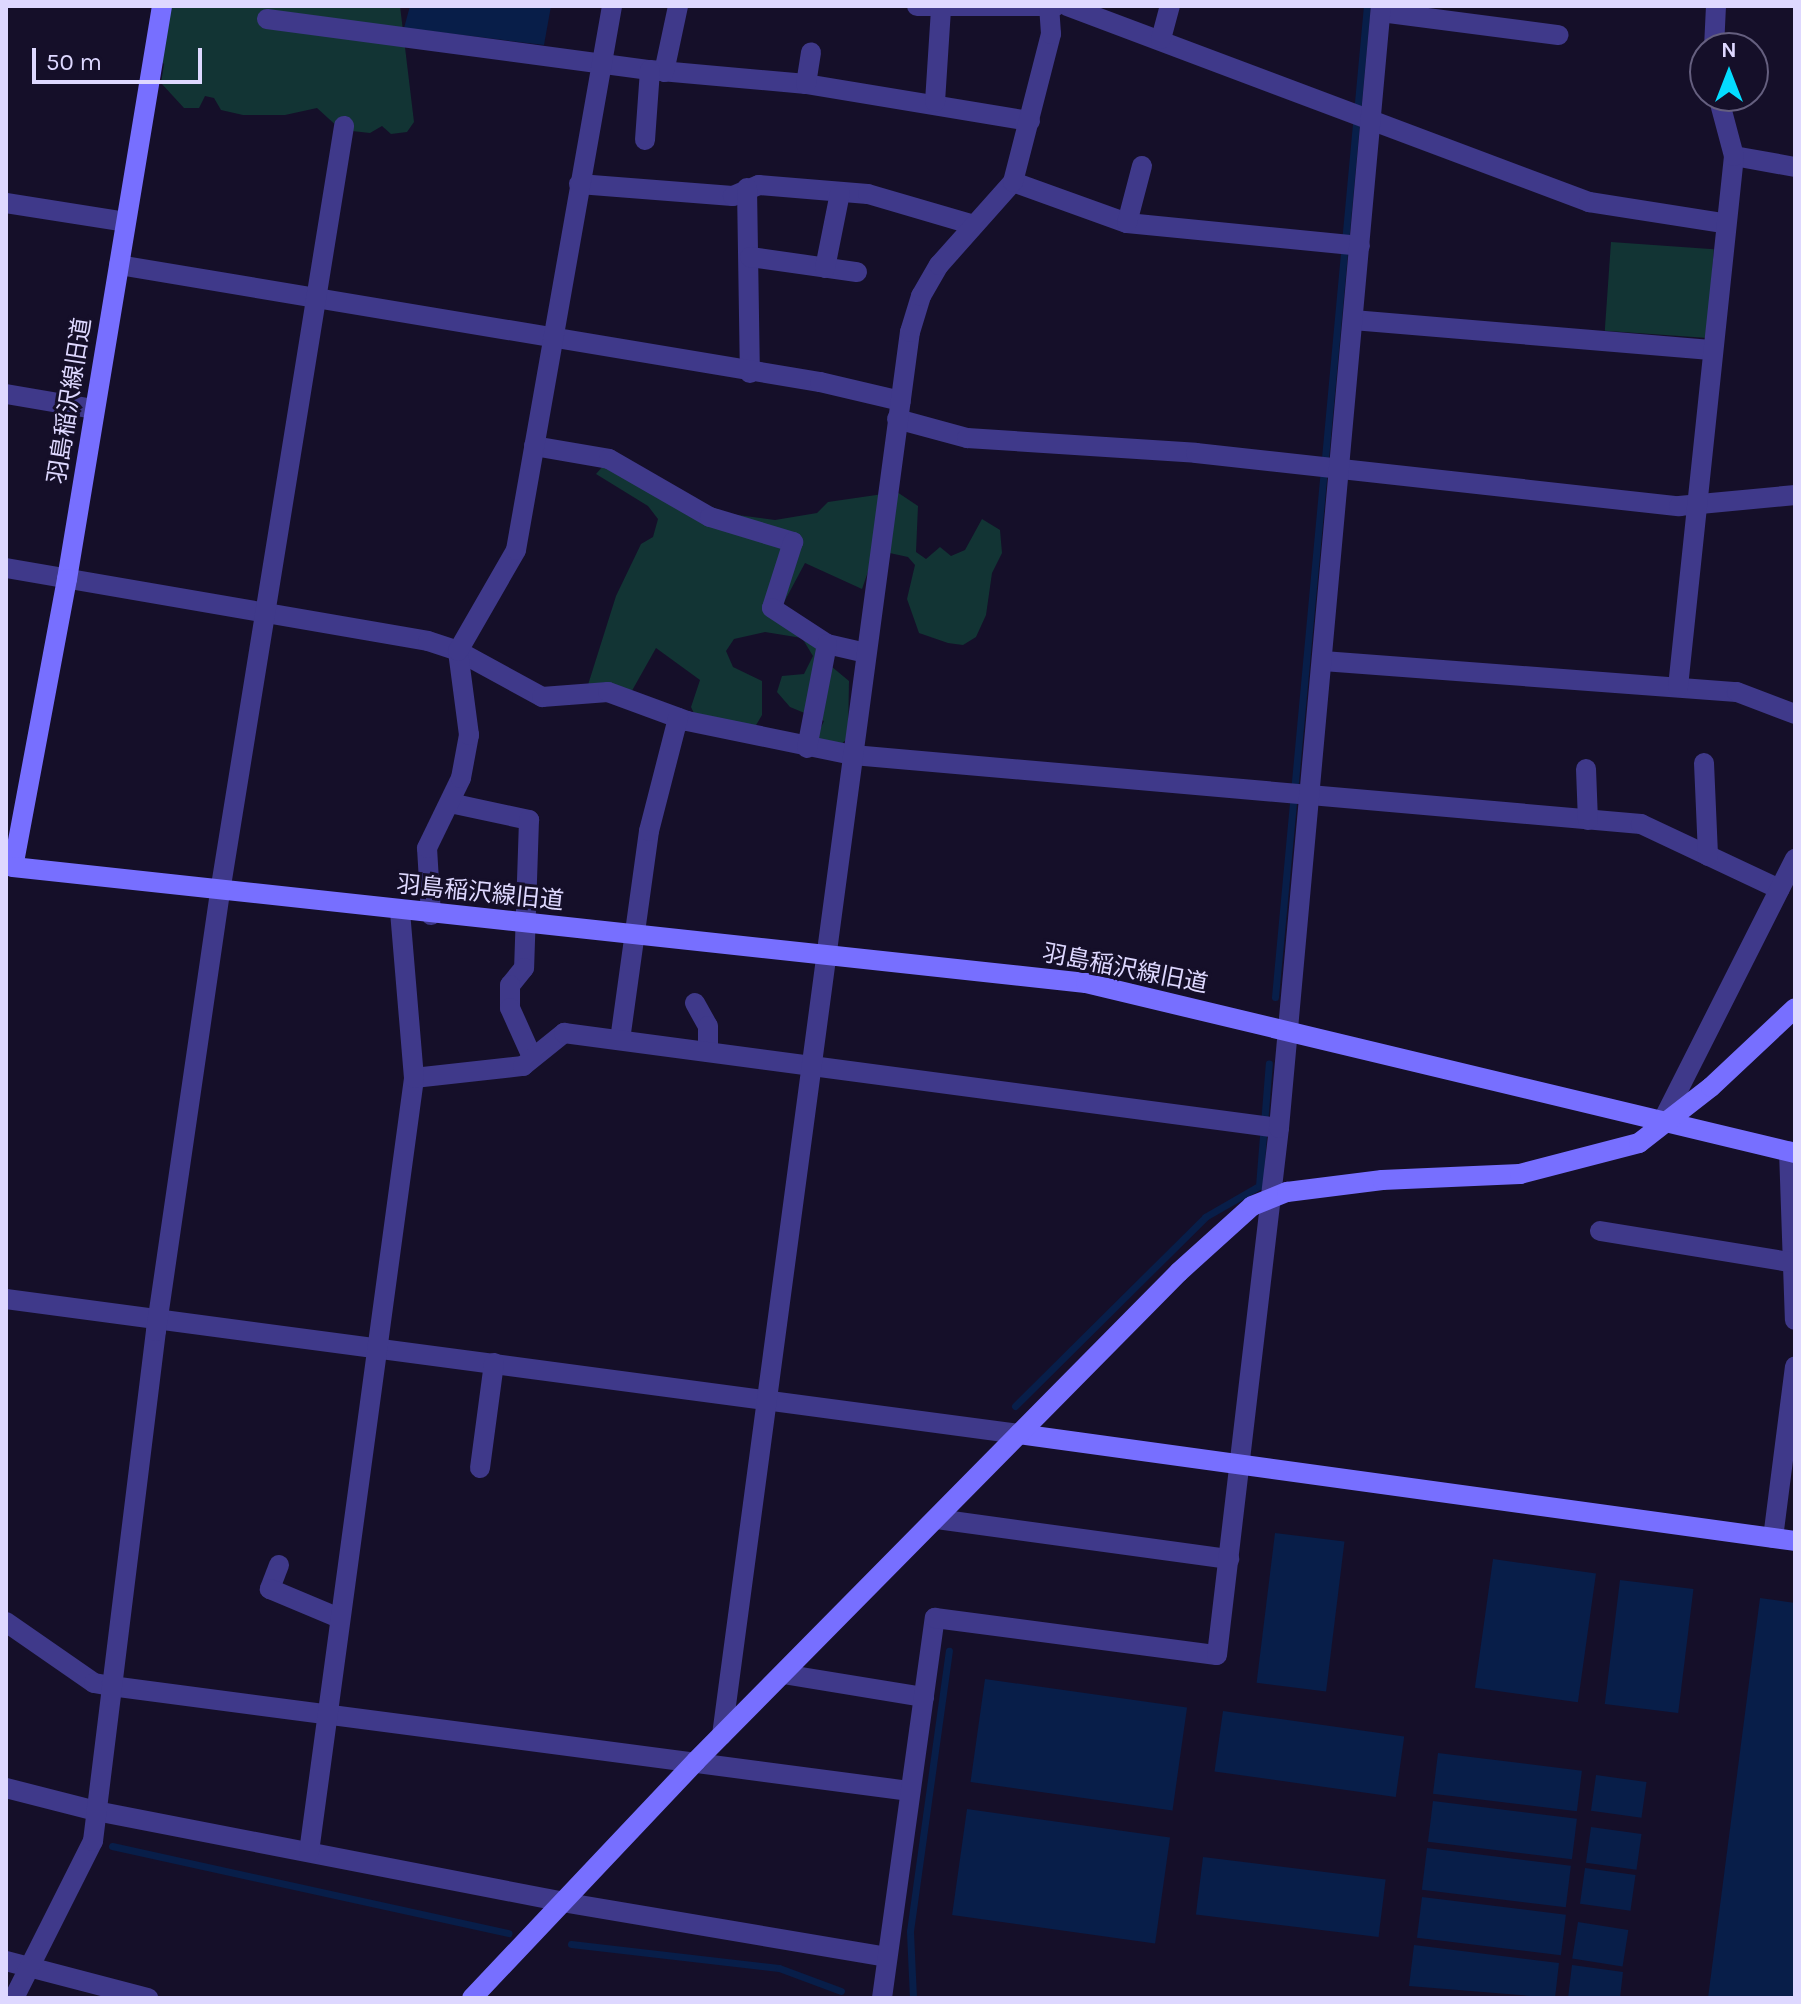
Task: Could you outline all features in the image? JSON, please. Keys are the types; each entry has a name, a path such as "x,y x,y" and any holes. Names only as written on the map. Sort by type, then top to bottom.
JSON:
{"street":[{"name":"羽島稲沢線旧道","path":"162,6 67,579 8,867 431,915 1086,983 1792,1152"},
{"path":"431,915 427,848 450,803 469,735 458,651 516,550 612,6"},
{"path":"645,140 657,71 678,6"},
{"path":"917,6 941,9 1056,6 1161,39 1589,202 1723,223"},
{"path":"722,1735 829,954 865,653 899,410 921,296 974,225 1013,182 1056,6"},
{"path":"1161,39 1170,6"},
{"path":"1715,32 1716,6"},
{"path":"935,102 941,9"},
{"path":"882,1998 935,1618 1217,1655 1279,1128 1381,9 1559,35"},
{"path":"267,19 657,71 806,84 935,102 1030,121"},
{"path":"806,84 811,52"},
{"path":"1678,687 1723,223 1734,156 1722,112"},
{"path":"14,1998 93,1841 160,1318 220,892 344,126"},
{"path":"1734,156 1795,167"},
{"path":"1127,223 1142,166"},
{"path":"1013,182 1127,223 1360,246"},
{"path":"579,184 733,196 759,185 868,194 974,225"},
{"path":"747,188 750,373"},
{"path":"825,268 840,193"},
{"path":"6,203 126,222"},
{"path":"750,257 857,272"},
{"path":"119,265 750,373 820,382 967,438 1339,469 1679,506 1795,495"},
{"path":"1353,320 1711,350"},
{"path":"6,394 94,409"},
{"path":"534,446 609,459 710,517 793,542 772,608 827,644 865,653"},
{"path":"6,568 380,630 458,651 542,697 608,692 678,718 807,748 853,755 1641,824 1779,889"},
{"path":"807,748 827,644"},
{"path":"1323,661 1737,692 1795,714"},
{"path":"620,1040 649,831 678,718"},
{"path":"1704,763 1708,856"},
{"path":"1586,769 1588,820"},
{"path":"450,803 529,820 524,968 510,985 510,1008 532,1057"},
{"path":"1662,1122 1795,859"},
{"path":"309,1852 375,1346 414,1078 400,911"},
{"path":"695,1003 708,1026 708,1052"},
{"path":"472,1998 696,1761 1179,1272 1252,1206 1272,1198 1382,1180 1520,1174 1639,1143 1662,1122 1711,1087 1795,1008"},
{"path":"414,1078 523,1066 564,1033 1279,1128"},
{"path":"1792,1152 1789,1262 1795,1320"},
{"path":"1600,1231 1789,1262"},
{"path":"6,1299 375,1346 1019,1434 1240,1468 1795,1541"},
{"path":"480,1468 494,1363"},
{"path":"1773,1538 1795,1366"},
{"path":"937,1519 1229,1559"},
{"path":"279,1565 270,1589 339,1618"},
{"path":"6,1622 94,1683 910,1791"},
{"path":"783,1674 924,1697"},
{"path":"6,1788 96,1811 562,1902 886,1957"},
{"path":"6,1961 148,1998"}],"green space":[{"path":"174,6 400,6 414,122 407,132 391,134 382,126 370,133 339,128 317,108 285,115 243,115 221,110 214,98 205,96 199,108 184,108 161,83 164,64 155,55 156,13"},
{"path":"1611,242 1714,249 1708,338 1605,331"},
{"path":"603,466 730,514 775,520 817,513 828,502 897,492 918,506 916,552 926,559 940,547 951,556 965,550 982,519 1000,530 1002,553 992,573 986,615 976,637 963,645 948,643 919,633 907,599 915,565 908,557 885,552 869,569 862,589 805,563 783,604 819,636 820,657 849,681 848,738 835,750 814,742 824,721 790,707 777,692 782,676 804,674 813,656 802,638 765,632 734,639 726,651 733,667 762,681 762,715 752,732 698,722 691,707 700,680 656,648 629,696 587,688 616,596 641,544 653,537 658,519 648,506 596,474"}],"water":[{"path":"410,6 551,6 544,45 404,28"},
{"path":"1275,1533 1344,1542 1326,1691 1257,1683"},
{"path":"1493,1559 1596,1573 1578,1702 1475,1688"},
{"path":"1620,1580 1693,1589 1678,1713 1605,1704"},
{"path":"1760,1598 1795,1603 1795,1998 1708,1998"},
{"path":"985,1679 1187,1707 1173,1810 971,1782"},
{"path":"1223,1711 1404,1736 1396,1797 1215,1771"},
{"path":"1438,1753 1582,1771 1577,1811 1433,1794"},
{"path":"1596,1775 1647,1782 1641,1818 1591,1811"},
{"path":"1433,1801 1577,1819 1572,1859 1428,1842"},
{"path":"967,1809 1170,1838 1155,1943 952,1915"},
{"path":"1591,1827 1642,1834 1636,1870 1586,1863"},
{"path":"1427,1848 1571,1866 1566,1907 1422,1890"},
{"path":"1203,1857 1386,1879 1379,1937 1196,1915"},
{"path":"1585,1868 1636,1875 1630,1911 1580,1904"},
{"path":"1422,1897 1566,1915 1561,1955 1417,1938"},
{"path":"1578,1922 1628,1930 1623,1967 1572,1959"},
{"path":"1414,1945 1559,1963 1555,1998 1409,1986"},
{"path":"1572,1965 1623,1972 1620,1998 1568,1998"}],"waterway":[{"path":"1275,997 1367,6"},
{"path":"1015,1406 1205,1217 1259,1186 1269,1063"},
{"path":"913,1998 910,1931 949,1651"},
{"path":"112,1846 509,1933"},
{"path":"571,1944 779,1968 841,1991"}]}
